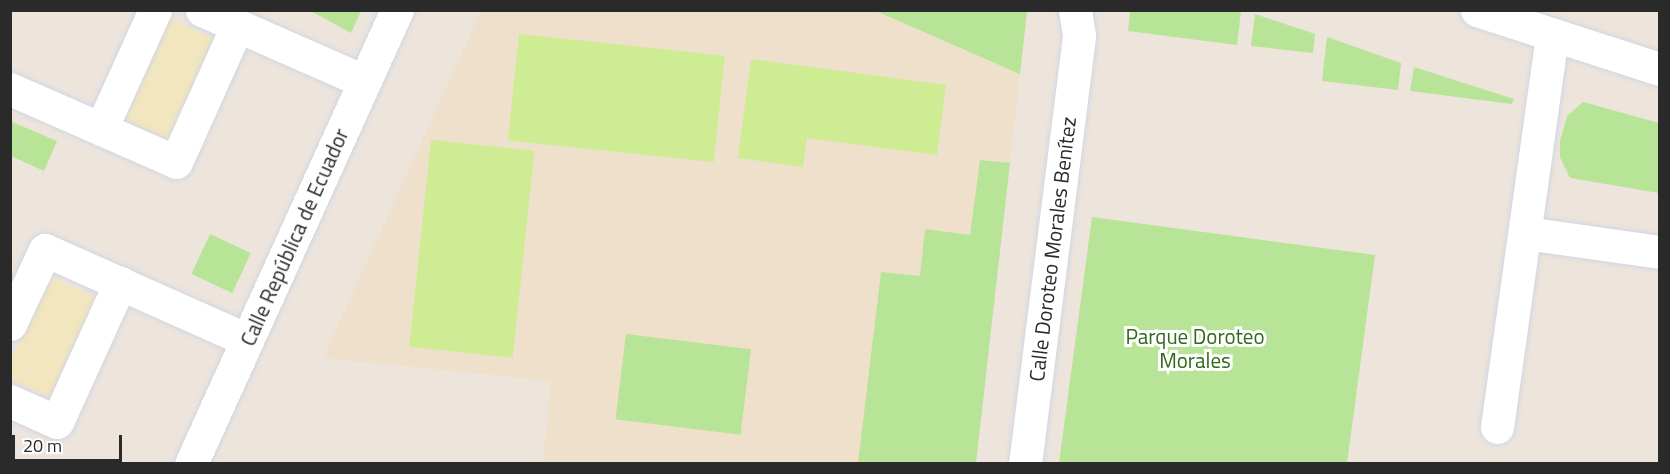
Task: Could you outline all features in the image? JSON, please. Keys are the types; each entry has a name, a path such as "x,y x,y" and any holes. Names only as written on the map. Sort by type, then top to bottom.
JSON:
{"street":[{"path":"101,129 155,10"},
{"path":"202,10 364,81"},
{"name":"Calle República de Ecuador","path":"191,464 397,10"},
{"path":"1477,10 1659,69"},
{"name":"Calle Doroteo Morales Benítez","path":"1025,464 1082,19"},
{"path":"10,89 176,162 237,26"},
{"path":"1497,428 1552,35"},
{"path":"1525,233 1659,252"},
{"path":"10,324 45,250 247,340"},
{"path":"10,401 57,422 120,283"}],"shaded area":[{"path":"481,11 876,11 1020,74 976,463 543,463 551,381 323,358"}],"green space":[{"path":"309,10 361,10 361,11 351,33"},
{"path":"876,11 1027,11 1020,74"},
{"path":"1130,11 1241,11 1237,45 1128,31"},
{"path":"1255,14 1315,34 1313,53 1251,46"},
{"path":"519,34 725,56 714,162 508,140"},
{"path":"1327,37 1401,63 1398,90 1322,81"},
{"path":"751,59 946,85 937,155 807,138 803,167 738,158"},
{"path":"1414,67 1514,99 1512,104 1410,91"},
{"path":"1583,102 1659,123 1659,193 1570,178 1560,157 1560,141 1567,116"},
{"path":"12,122 57,141 44,171 11,156"},
{"path":"431,140 534,151 513,358 409,347"},
{"path":"980,160 1010,163 976,463 858,463 881,272 920,276 925,229 970,235"},
{"name":"Parque Doroteo Morales","path":"1092,217 1375,255 1347,463 1059,463"},
{"path":"210,234 251,253 232,293 191,274"},
{"path":"626,334 751,349 741,435 616,419"}],"sand":[{"path":"167,18 217,40 173,141 122,118"},
{"path":"48,276 98,298 54,398 11,379 11,361"}]}
